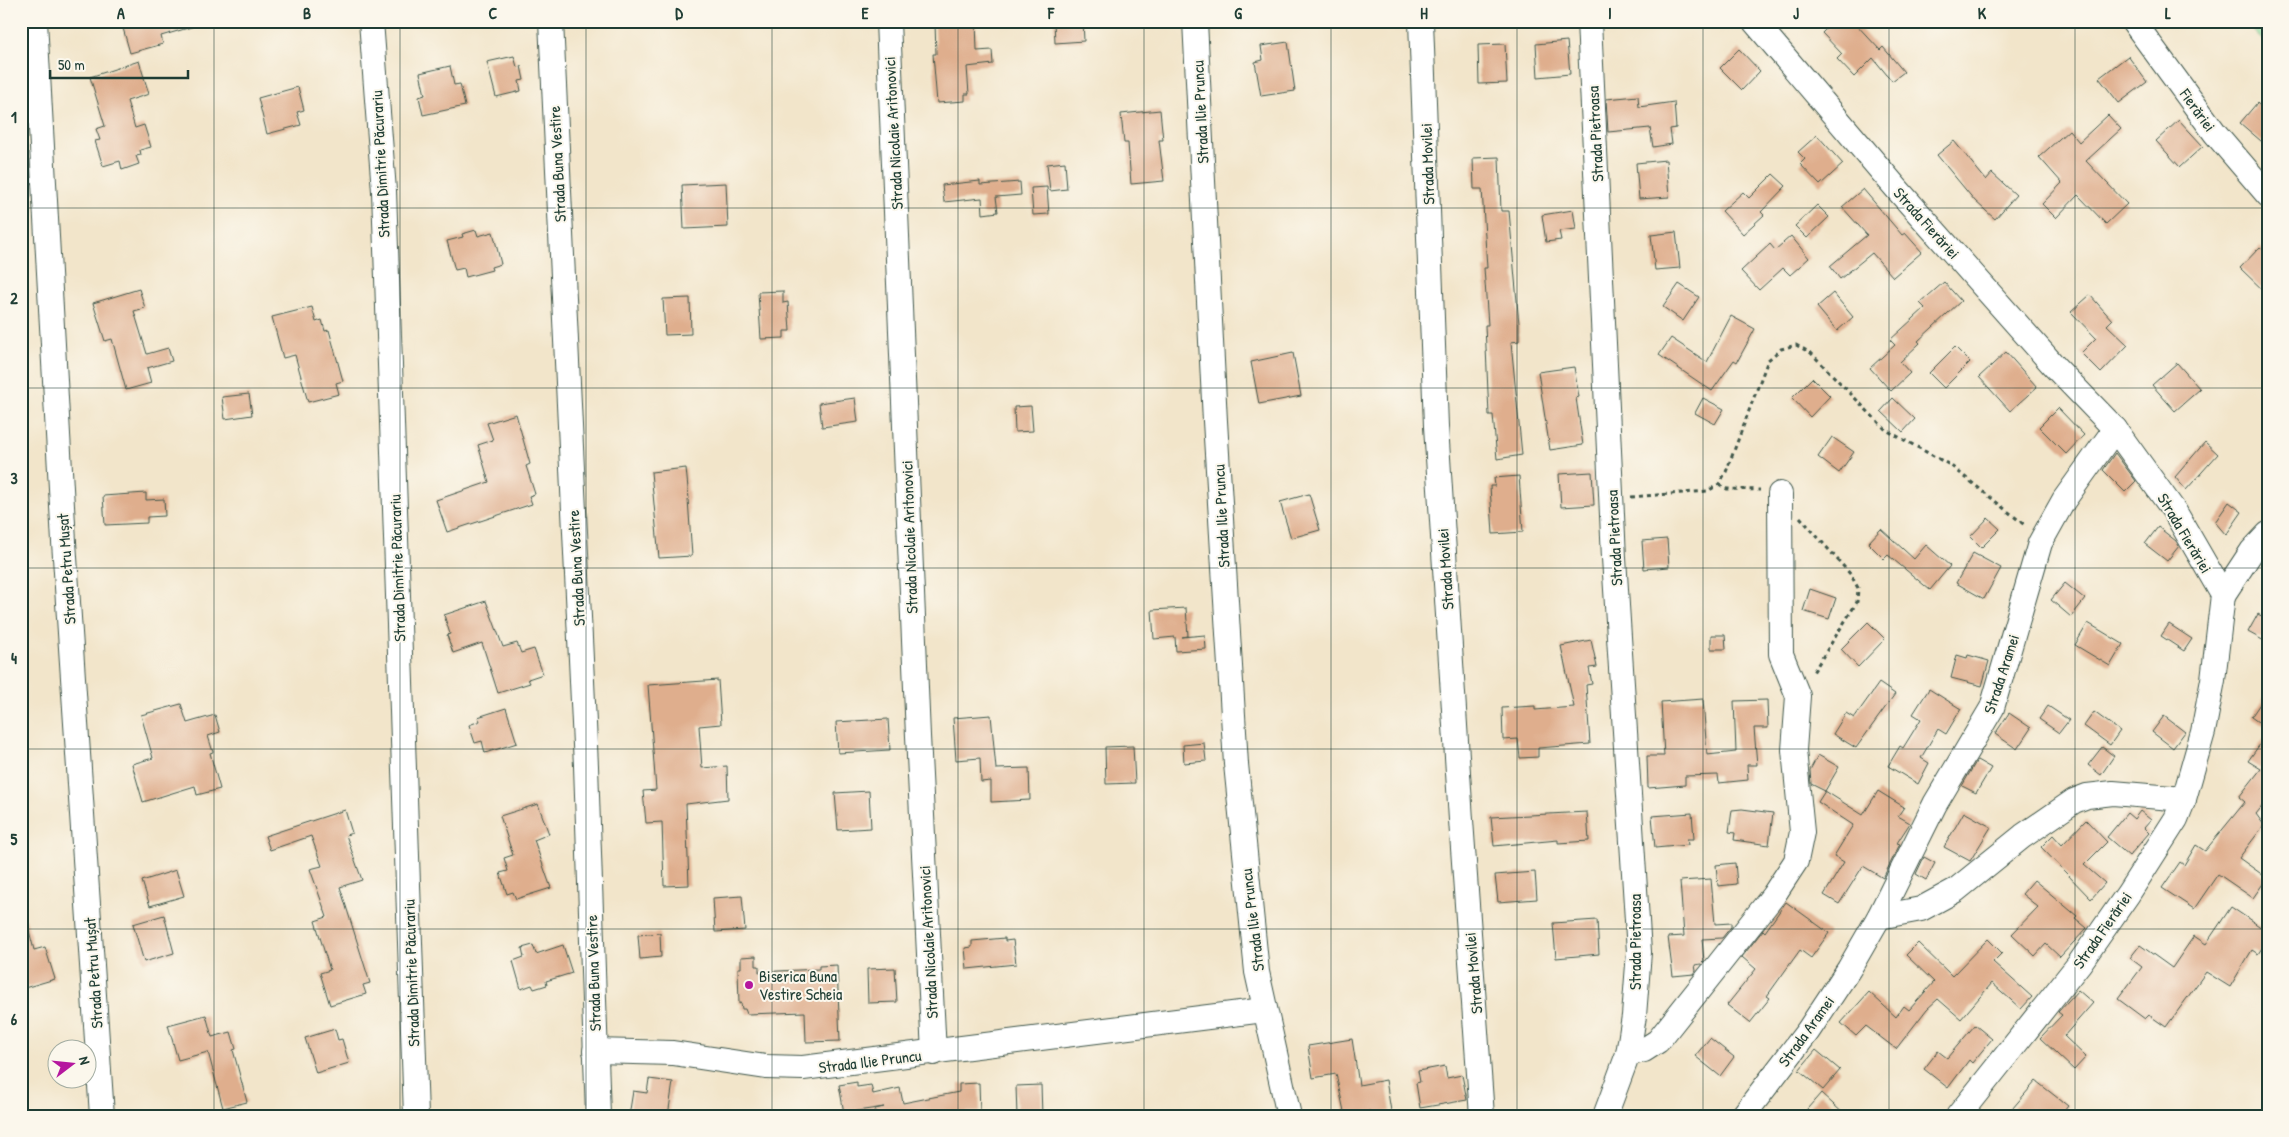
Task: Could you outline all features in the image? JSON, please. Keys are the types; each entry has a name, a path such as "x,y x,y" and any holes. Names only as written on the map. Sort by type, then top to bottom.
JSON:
{"street":[{"name":"Strada Petru Mușat","path":"35,21 64,532 102,1116"},
{"name":"Strada Dimitrie Păcurariu","path":"371,21 384,191 416,1116"},
{"name":"Strada Buna Vestire","path":"551,21 586,766 598,1116"},
{"name":"Strada Nicolaie Aritonovici","path":"888,21 918,736 934,1053"},
{"name":"Strada Ilie Pruncu","path":"1195,21 1215,421 1236,764 1252,934 1264,1010 1288,1116"},
{"name":"Strada Movilei","path":"1421,21 1436,426 1482,1116"},
{"name":"Strada Pietroasa","path":"1589,21 1629,820 1639,952 1634,1016 1628,1054 1606,1116"},
{"name":"Strada Fierăriei","path":"1754,21 1897,189 2055,367 2115,430 2175,512 2223,595 2211,689 2203,732 2184,799 2170,830 2079,964 1958,1116"},
{"name":"Fierăriei","path":"2133,21 2215,133 2268,195"},
{"name":"Strada Aramei","path":"1743,1116 1808,1031 1849,969 1879,917 1935,804 1992,708 2006,665 2030,574 2042,539 2064,500 2115,430"},
{"path":"1628,1054 1644,1050 1658,1041 1773,896 1796,861 1802,832 1794,750 1798,696 1781,654 1780,494"},
{"path":"2223,595 2252,552 2268,534"},
{"path":"1879,917 1921,909 1956,890 2023,836 2074,801 2086,796 2113,793 2184,799"},
{"name":"Strada Ilie Pruncu","path":"595,1051 673,1052 785,1068 803,1068 1264,1010"}],"path":[{"path":"1612,498 1708,491 1719,484 1726,472 1768,360 1781,349 1796,345 1811,353 1886,430 1950,465 2042,539"},
{"path":"1719,484 1727,488 1770,490 1780,494 1852,575 1858,588 1857,602 1798,696"}],"green space":[{"path":"2244,21 2268,21 2268,46"}],"building":[{"path":"121,21 198,21 198,25 161,36 163,44 130,53"},
{"path":"941,21 976,21 977,51 992,50 993,64 967,67 969,94 965,94 965,101 937,103 933,54 936,54 935,23"},
{"path":"1054,21 1083,21 1084,41 1055,43"},
{"path":"1834,21 1853,21 1880,50 1883,47 1904,72 1892,81 1873,58 1854,77 1837,59 1842,54 1822,33"},
{"path":"1567,41 1570,74 1538,77 1536,44"},
{"path":"1288,42 1295,91 1261,96 1255,62 1263,60 1261,46"},
{"path":"1505,44 1507,83 1479,84 1478,45"},
{"path":"1739,49 1760,71 1742,90 1720,68"},
{"path":"514,56 517,67 521,66 524,80 519,81 521,91 496,97 487,62"},
{"path":"2128,56 2147,82 2119,103 2099,78"},
{"path":"139,61 149,94 127,101 135,128 144,125 151,147 140,150 141,155 136,156 139,164 122,170 120,161 103,166 95,141 100,140 96,129 105,126 90,77"},
{"path":"450,66 454,85 460,84 465,106 423,115 419,97 425,95 420,73"},
{"path":"298,87 304,110 297,112 301,125 267,134 258,98"},
{"path":"1638,96 1639,107 1674,102 1676,128 1670,129 1672,144 1653,147 1650,128 1608,132 1606,99"},
{"path":"2257,103 2268,113 2268,147 2240,123"},
{"path":"1160,110 1163,140 1159,140 1164,181 1131,184 1128,143 1124,143 1121,114"},
{"path":"2108,115 2121,129 2086,161 2127,204 2106,224 2078,195 2056,218 2042,204 2062,183 2039,157 2069,130 2079,142"},
{"path":"2179,120 2203,146 2180,167 2156,141"},
{"path":"1817,135 1843,164 1820,185 1800,164 1805,159 1798,152"},
{"path":"1954,141 1986,180 1992,173 2016,195 1995,219 1975,201 1937,155"},
{"path":"1499,157 1501,211 1509,211 1519,324 1519,341 1511,342 1522,455 1497,459 1493,415 1489,415 1485,325 1488,325 1484,268 1487,268 1482,189 1474,189 1473,158"},
{"path":"1666,160 1669,197 1639,199 1636,163"},
{"path":"1065,162 1067,189 1050,191 1047,164"},
{"path":"1773,174 1786,186 1761,212 1764,215 1743,234 1722,211 1743,192 1749,198"},
{"path":"980,181 980,185 1020,182 1021,195 996,197 998,212 983,214 982,198 944,202 942,185"},
{"path":"726,183 728,227 684,229 682,185"},
{"path":"1047,187 1049,214 1033,215 1031,188"},
{"path":"1863,189 1902,235 1905,233 1922,252 1893,277 1872,253 1840,279 1830,266 1867,235 1842,207"},
{"path":"1817,205 1829,217 1807,238 1795,226"},
{"path":"1573,210 1576,229 1559,231 1561,240 1546,242 1542,215"},
{"path":"476,230 478,236 493,232 501,264 491,267 492,270 466,277 464,268 455,270 447,241 463,237 462,234"},
{"path":"1676,232 1680,268 1655,270 1651,235"},
{"path":"1791,236 1809,258 1790,275 1783,268 1759,290 1741,271 1770,244 1775,250"},
{"path":"2260,247 2268,254 2268,295 2240,268"},
{"path":"1944,282 1961,301 1918,341 1920,343 1900,362 1910,373 1891,391 1870,368 1895,345 1890,340 1925,308 1920,303"},
{"path":"1679,284 1699,297 1683,321 1663,307"},
{"path":"139,289 145,308 134,311 147,354 168,348 172,361 147,368 151,383 126,390 112,339 105,341 93,303"},
{"path":"783,291 783,303 788,302 790,331 784,331 784,338 761,339 758,292"},
{"path":"1833,293 1853,317 1837,331 1817,307"},
{"path":"2090,295 2112,320 2107,325 2128,345 2101,373 2081,353 2096,338 2071,312"},
{"path":"690,298 691,334 665,335 663,299"},
{"path":"312,307 316,322 322,320 325,331 329,330 343,381 336,383 339,394 308,402 295,355 283,358 272,317"},
{"path":"1731,316 1755,329 1737,362 1734,360 1712,391 1659,355 1671,338 1707,362"},
{"path":"1955,347 1970,362 1944,388 1929,373"},
{"path":"2006,352 2037,387 2010,411 1979,377"},
{"path":"1293,353 1301,396 1259,404 1251,362"},
{"path":"2177,363 2200,389 2175,411 2152,385"},
{"path":"1574,367 1579,397 1576,398 1583,445 1550,450 1538,372"},
{"path":"1812,378 1830,396 1810,417 1792,398"},
{"path":"249,394 252,415 225,419 222,397"},
{"path":"855,398 858,422 822,427 819,403"},
{"path":"1703,398 1724,409 1715,424 1695,413"},
{"path":"1893,398 1915,419 1903,432 1881,411"},
{"path":"1031,406 1033,431 1015,432 1014,407"},
{"path":"2058,408 2084,435 2066,454 2039,427"},
{"path":"516,414 530,464 526,466 535,494 529,496 532,504 447,532 436,500 489,482 478,445 493,440 487,423"},
{"path":"1832,437 1854,452 1839,473 1818,457"},
{"path":"2205,442 2218,454 2186,490 2175,477"},
{"path":"2115,453 2136,481 2125,492 2103,470"},
{"path":"686,468 692,556 659,558 651,472"},
{"path":"1592,472 1594,505 1561,507 1559,474"},
{"path":"1519,476 1523,532 1493,534 1490,486 1495,486 1494,478"},
{"path":"146,493 146,500 164,499 165,516 147,517 147,523 105,525 103,496"},
{"path":"1309,494 1320,530 1291,538 1280,502"},
{"path":"2229,502 2242,512 2226,535 2215,522"},
{"path":"1988,518 2000,529 1981,548 1970,537"},
{"path":"2158,527 2176,541 2179,546 2167,561 2145,544"},
{"path":"1881,529 1914,559 1926,545 1950,566 1930,590 1888,555 1884,559 1868,543"},
{"path":"1667,539 1669,567 1644,569 1642,541"},
{"path":"1973,553 2001,568 1984,599 1956,583"},
{"path":"2065,583 2085,599 2071,617 2051,600"},
{"path":"1810,589 1836,598 1829,619 1803,611"},
{"path":"486,601 503,647 517,643 521,653 534,649 543,674 528,679 530,683 498,693 482,643 453,653 447,635 450,634 444,615"},
{"path":"1186,608 1188,636 1182,637 1205,635 1206,649 1176,651 1175,637 1154,639 1152,610"},
{"path":"2258,614 2268,620 2268,643 2248,632"},
{"path":"1868,622 1885,639 1858,667 1841,649"},
{"path":"2088,623 2123,644 2110,666 2075,645"},
{"path":"2169,624 2192,639 2184,651 2161,636"},
{"path":"1711,635 1725,635 1726,649 1711,649"},
{"path":"1591,640 1597,667 1589,668 1592,684 1586,685 1590,744 1538,748 1538,757 1520,758 1518,739 1503,740 1502,708 1535,706 1535,710 1574,707 1561,646"},
{"path":"1957,655 1967,658 1968,655 1989,661 1982,686 1951,678"},
{"path":"718,680 721,724 699,726 702,768 727,766 728,799 686,804 689,885 664,886 662,822 646,823 643,791 656,790 648,685"},
{"path":"1879,683 1895,694 1856,748 1833,734 1846,713 1854,718"},
{"path":"1929,689 1961,709 1946,734 1938,729 1921,758 1929,763 1918,784 1888,766 1900,746 1903,748 1921,719 1913,714"},
{"path":"2268,692 2268,729 2251,717"},
{"path":"1703,699 1707,755 1736,752 1734,701 1767,700 1768,728 1754,728 1757,765 1747,765 1748,780 1719,783 1718,775 1685,776 1685,785 1648,788 1647,756 1664,756 1661,702"},
{"path":"181,704 187,723 215,715 220,732 208,736 213,752 210,753 220,789 197,795 195,786 143,802 132,764 153,758 141,715"},
{"path":"2048,706 2069,720 2059,733 2039,719"},
{"path":"506,708 517,743 485,753 482,741 475,743 469,725 480,721 478,717"},
{"path":"2094,712 2120,731 2110,745 2084,726"},
{"path":"2009,713 2031,728 2017,749 1995,734"},
{"path":"991,715 996,769 1029,768 1030,800 991,802 991,781 981,782 980,758 956,760 953,718"},
{"path":"2164,716 2185,732 2173,748 2152,732"},
{"path":"888,719 890,750 838,753 836,722"},
{"path":"2268,733 2268,799 2256,814 2264,825 2239,858 2267,878 2253,898 2218,874 2194,909 2162,888 2180,862 2184,865 2196,845 2205,851 2245,802 2239,797 2261,769 2248,761"},
{"path":"1204,743 1206,761 1184,763 1183,745"},
{"path":"1133,746 1135,783 1106,784 1105,747"},
{"path":"2102,747 2114,756 2101,775 2088,765"},
{"path":"1818,755 1839,767 1825,791 1811,784 1810,770"},
{"path":"1977,760 1991,768 1976,793 1962,786"},
{"path":"869,791 871,828 838,830 835,793"},
{"path":"1825,791 1863,815 1878,791 1904,807 1898,816 1910,823 1897,843 1900,844 1883,878 1863,866 1839,904 1824,895 1844,862 1834,856 1853,825 1818,802"},
{"path":"538,804 549,834 534,840 551,888 516,899 513,892 507,894 500,873 508,871 504,858 513,855 500,816"},
{"path":"1742,809 1773,813 1769,845 1734,840 1735,833 1729,832 1732,810"},
{"path":"345,810 352,833 346,835 362,880 340,887 370,983 363,985 366,994 330,1005 320,973 330,970 315,921 327,917 310,869 322,866 311,836 270,850 265,836"},
{"path":"2140,811 2151,820 2144,828 2149,833 2129,856 2107,837 2127,813 2134,819"},
{"path":"1587,812 1589,841 1558,843 1558,840 1494,846 1491,817"},
{"path":"1964,812 1991,827 1970,861 1944,847"},
{"path":"1692,813 1694,839 1687,839 1688,845 1655,848 1652,816"},
{"path":"2086,820 2107,842 2084,865 2105,883 2091,899 2041,847 2053,835 2062,845"},
{"path":"1924,857 1935,863 1926,880 1916,874"},
{"path":"1735,863 1737,884 1718,886 1716,865"},
{"path":"176,870 184,896 150,906 142,881"},
{"path":"1535,872 1537,899 1498,902 1495,875"},
{"path":"1711,879 1715,924 1731,923 1731,927 1722,938 1702,939 1704,961 1701,964 1695,965 1696,971 1694,974 1673,976 1668,937 1684,936 1680,881"},
{"path":"2034,880 2077,916 2075,918 2087,928 2060,957 2046,944 2035,956 2012,934 2038,907 2022,894"},
{"path":"742,896 745,930 715,932 713,898"},
{"path":"1786,902 1829,933 1811,958 1800,950 1767,996 1770,998 1750,1023 1727,1005 1756,969 1742,957 1763,930 1765,932"},
{"path":"2231,907 2268,932 2268,939 2258,954 2252,950 2230,987 2206,972 2166,1027 2149,1015 2145,1019 2118,999 2142,967 2130,958 2140,945 2172,968 2194,936 2206,944"},
{"path":"164,915 174,953 144,962 133,924"},
{"path":"26,919 34,950 45,947 55,979 21,989 21,920"},
{"path":"1597,920 1599,954 1556,958 1553,923"},
{"path":"660,933 661,957 640,959 638,935"},
{"path":"1005,938 1005,941 1013,940 1016,964 967,969 965,948 972,947 972,941"},
{"path":"1988,939 2002,953 1993,962 2032,997 2021,1009 1992,983 1961,1019 1938,999 1927,1009 1896,1049 1866,1026 1856,1036 1841,1023 1869,992 1896,1017 1904,1006 1909,1010 1934,982 1906,955 1918,943 1952,976"},
{"path":"533,945 536,954 563,945 572,973 546,981 547,985 534,989 532,985 521,989 513,961 524,957 522,948"},
{"path":"756,956 756,966 759,966 759,972 819,969 819,966 837,965 840,1041 806,1042 805,1012 747,1014 745,1009 742,1009 741,1003 739,1004 738,968 741,968 741,957"},
{"path":"895,968 897,1002 868,1003 867,969"},
{"path":"2078,990 2093,1003 2064,1036 2086,1057 2074,1070 2040,1038 2062,1015 2058,1012"},
{"path":"206,1015 212,1037 231,1032 236,1049 233,1050 247,1102 223,1108 208,1052 178,1060 168,1025"},
{"path":"1975,1025 1992,1039 1972,1063 1969,1060 1948,1088 1924,1069 1938,1051 1947,1058"},
{"path":"335,1029 338,1040 342,1039 349,1063 316,1073 305,1038"},
{"path":"1710,1038 1734,1057 1720,1076 1695,1056"},
{"path":"1352,1039 1359,1085 1386,1080 1391,1111 1371,1115 1370,1111 1345,1116 1336,1074 1313,1078 1308,1046"},
{"path":"1816,1050 1840,1070 1823,1090 1799,1070"},
{"path":"1445,1066 1447,1078 1462,1075 1467,1100 1420,1108 1416,1083 1420,1082 1418,1071"},
{"path":"649,1079 673,1082 668,1116 629,1116 633,1091 647,1093"},
{"path":"2036,1081 2068,1106 2060,1116 2006,1116"},
{"path":"857,1082 857,1087 871,1085 873,1094 900,1088 903,1103 959,1092 959,1084 979,1083 980,1112 948,1113 948,1116 876,1116 875,1109 884,1107 844,1113 839,1085"},
{"path":"1041,1085 1042,1116 1017,1116 1016,1086"},
{"path":"1821,1093 1846,1116 1801,1116"}],"place":[{"name":"Biserica Buna Vestire Scheia","path":"749,985"}]}
